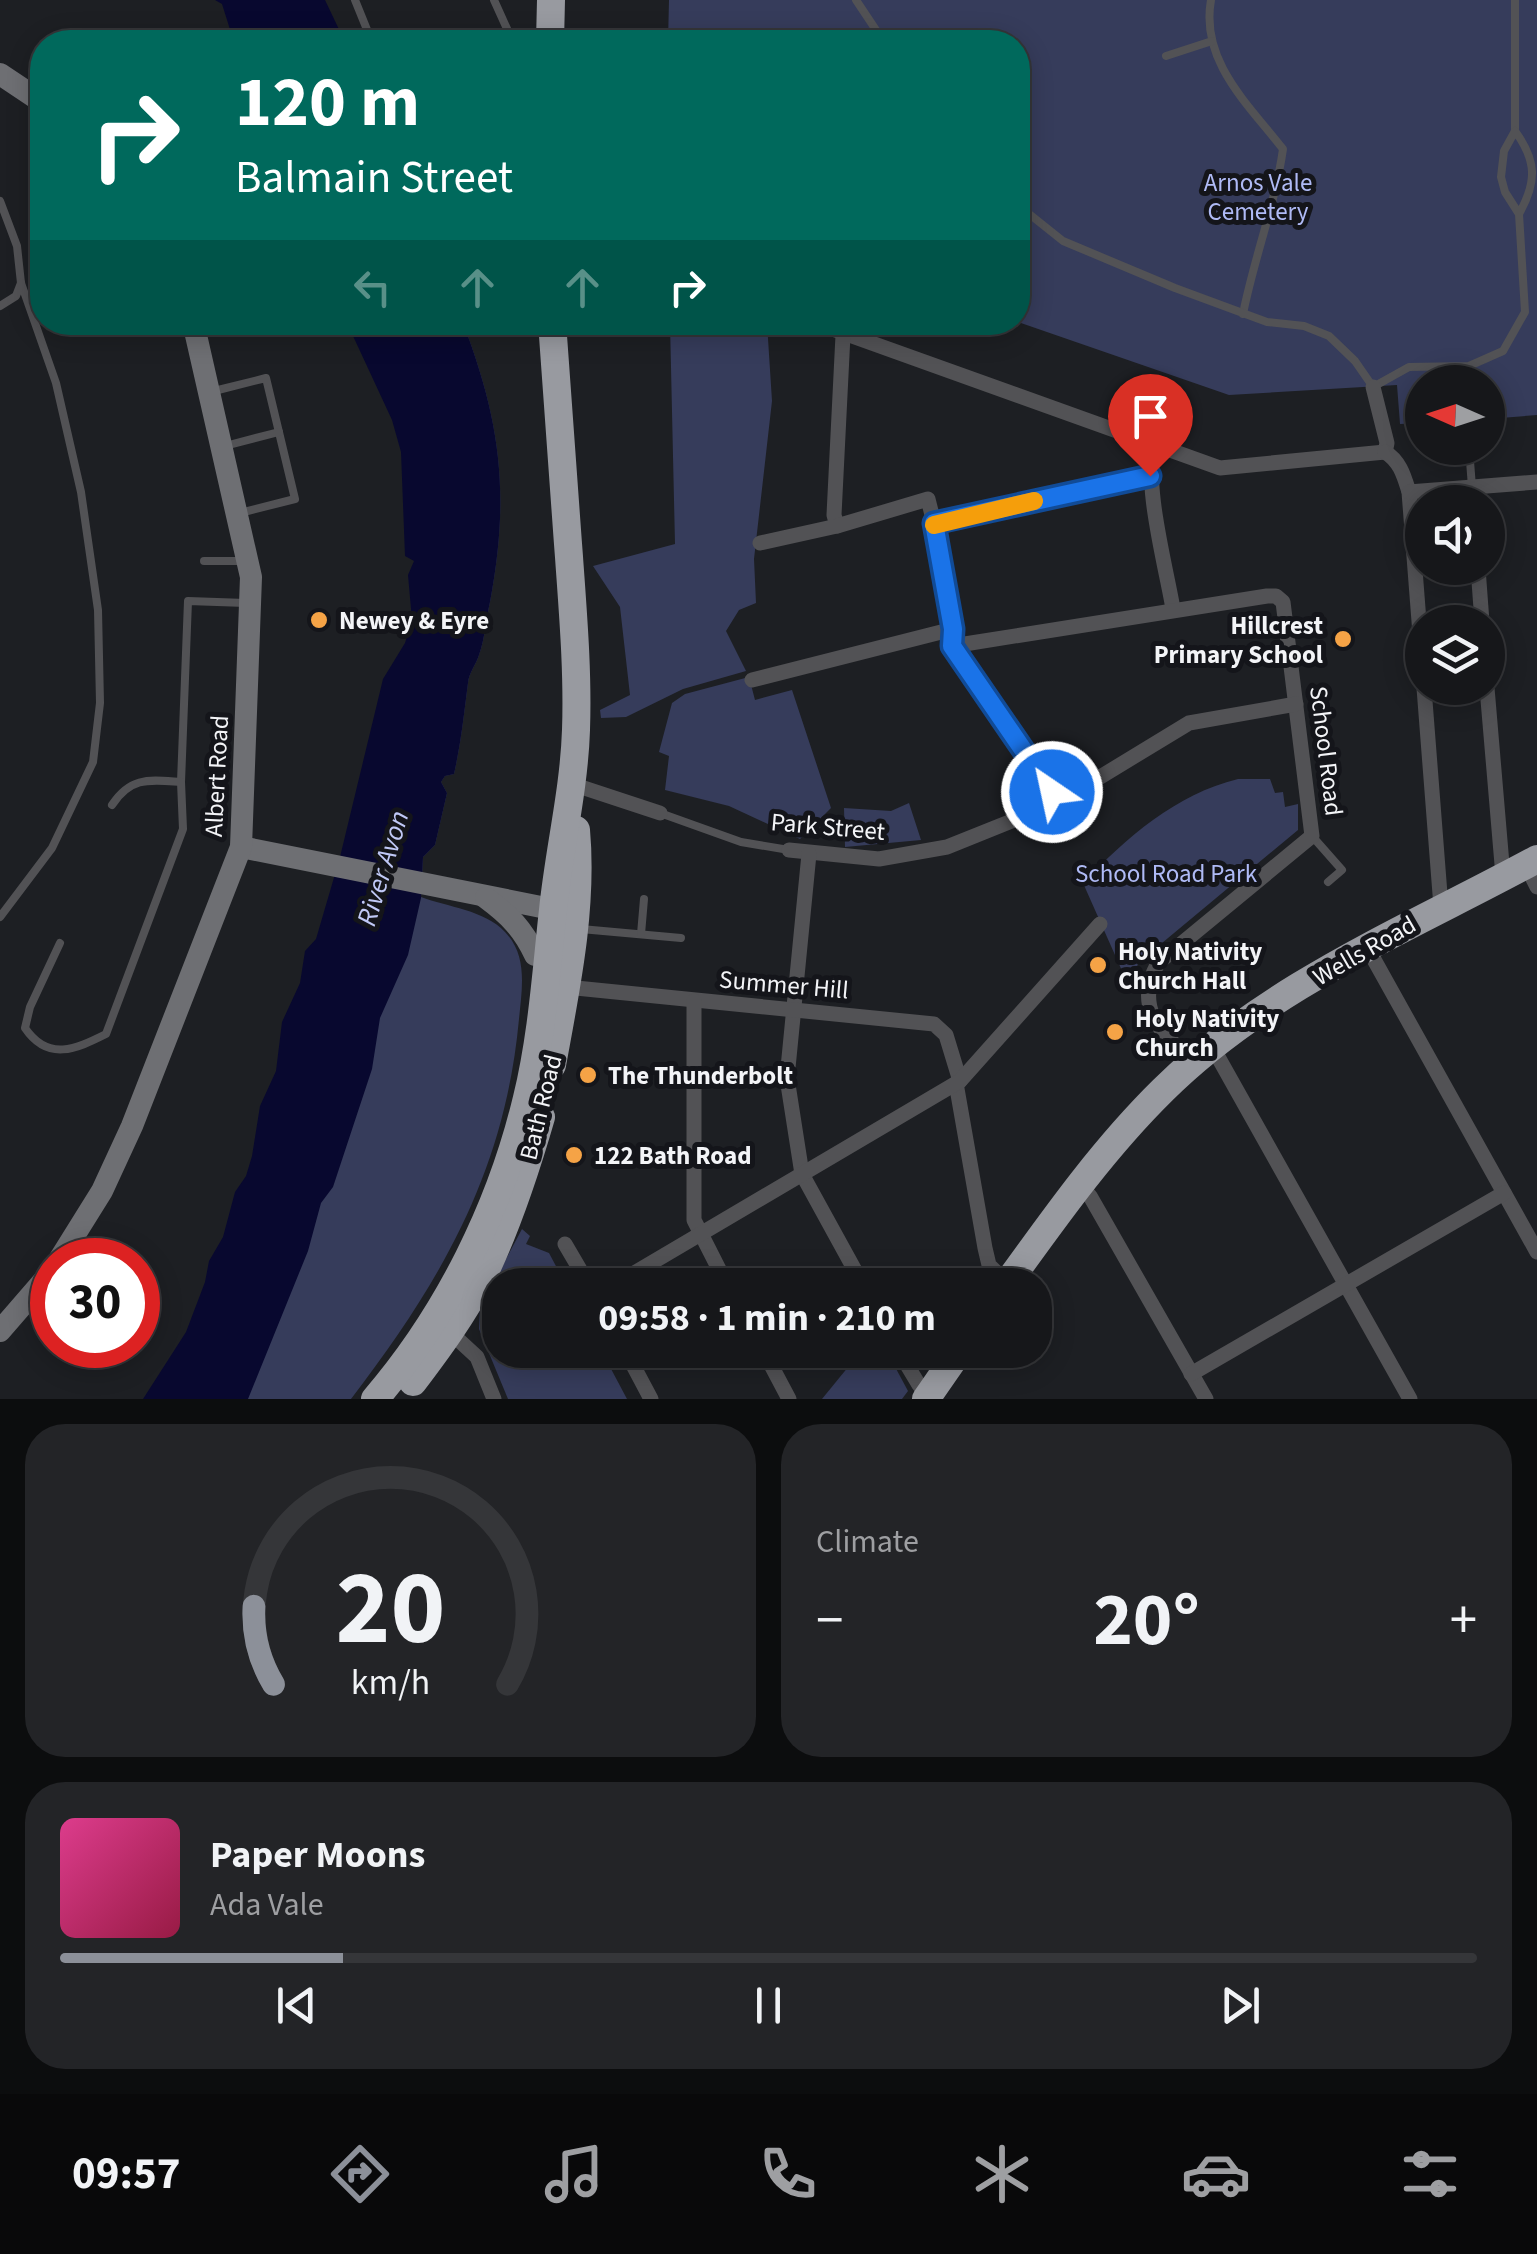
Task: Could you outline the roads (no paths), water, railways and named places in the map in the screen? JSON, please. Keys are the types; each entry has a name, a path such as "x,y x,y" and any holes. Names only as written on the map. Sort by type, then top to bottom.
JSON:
{"highway":[{"path":"550,30 551,0"},
{"name":"Bath Road","path":"375,1399 398,1373 443,1306 484,1225 528,1096 567,918 578,848 572,784 576,664 553,335"},
{"name":"Wells Road","path":"1019,1268 1079,1184 1162,1090 1203,1056 1276,1003 1367,946 1441,907 1526,872"},
{"name":"Bath Road","path":"400,1399 450,1332 481,1280 525,1170 542,1115 566,988 567,918"},
{"name":"Bath Road","path":"528,1096 538,976 535,955"},
{"path":"929,1398 948,1368"}],"street":[{"path":"3,79 30,95"},
{"name":"Albert Road","path":"73,1238 102,1191 132,1126 241,847 250,603 248,562 196,335"},
{"path":"836,526 843,335"},
{"path":"846,335 1220,468 1385,452 1401,468 1406,485"},
{"path":"1373,387 1387,442 1385,452"},
{"path":"752,680 953,637 1173,609 1150,476 1156,444"},
{"path":"934,523 1150,476"},
{"path":"1505,488 1537,482"},
{"path":"760,543 928,499 953,637 1059,802"},
{"name":"School Road","path":"1173,609 1276,596 1283,602 1312,836 1158,962 1149,980 1152,1017 1164,1035 1203,1056 1345,1284 1410,1399"},
{"name":"Park Street","path":"789,850 879,859 947,847 1059,802 1190,724 1296,704"},
{"path":"1425,705 1441,907"},
{"path":"1491,705 1526,872"},
{"name":"Park Street","path":"572,784 660,813"},
{"path":"241,847 483,896 567,918"},
{"path":"816,851 787,1078 802,1174 854,1268"},
{"path":"483,896 508,914 526,934 535,955"},
{"path":"642,1268 958,1082 1100,924"},
{"path":"1367,946 1537,1252"},
{"name":"Summer Hill","path":"566,988 934,1024 946,1035 958,1082"},
{"path":"694,1001 694,1220 718,1268"},
{"path":"958,1082 991,1268"},
{"path":"1079,1184 1090,1196 1206,1399"},
{"path":"1192,1374 1504,1192"},
{"path":"565,1244 579,1268"},
{"path":"0,1330 30,1296"},
{"path":"450,1332 477,1357 494,1399"},
{"path":"635,1368 652,1399"},
{"path":"773,1368 789,1399"},
{"path":"910,1368 929,1398"}],"lane":[{"path":"355,0 367,30"},
{"path":"494,0 507,30"},
{"path":"856,0 876,30"},
{"path":"1211,0 1207,23 1216,60 1283,149 1276,195 1255,254 1243,314"},
{"path":"1030,215 1063,241 1243,314 1267,322 1304,326 1329,336 1373,387 1408,367 1469,366 1504,350 1524,312 1519,214 1500,177 1504,151 1515,131 1515,0"},
{"path":"1166,56 1212,41"},
{"path":"1515,131 1534,156 1537,176 1530,200 1519,214"},
{"path":"0,201 16,246 21,282 30,308"},
{"path":"0,306 16,296 21,282"},
{"path":"0,917 52,848 93,762 100,702 98,610 81,492 56,383 39,335"},
{"path":"209,392 266,378 295,499 237,514"},
{"path":"222,446 279,432"},
{"path":"204,561 248,562"},
{"path":"60,943 25,1028 34,1042 51,1050 80,1048 106,1034 183,830 181,782 188,601 250,603"},
{"path":"112,805 121,790 144,780 181,782"},
{"name":"Park Street","path":"660,813 740,842 789,850"},
{"path":"1312,836 1342,870 1328,882"},
{"path":"641,934 644,899"},
{"path":"567,918 680,938"}],"water":[{"path":"215,0 325,0 339,30 230,30 222,4"},
{"name":"River Avon","path":"353,335 467,335 494,427 500,528 484,635 469,679 454,774 445,776 441,782 447,793 435,845 423,857 421,898 408,955 380,1018 372,1069 333,1187 321,1203 308,1251 248,1399 143,1399 186,1332 209,1261 223,1237 235,1192 246,1176 260,1106 276,1071 282,1022 300,983 305,951 316,939 383,679 405,643 412,620 408,575 414,561 405,556 401,452 392,420"}],"place":[{"name":"Newey & Eyre","path":"319,620"},
{"name":"Hillcrest Primary School","path":"1343,639"},
{"name":"Holy Nativity Church Hall","path":"1098,965"},
{"name":"Holy Nativity Church","path":"1115,1032"},
{"name":"The Thunderbolt","path":"588,1075"},
{"name":"122 Bath Road","path":"574,1155"}],"park label":[{"name":"Arnos Vale Cemetery","path":"1258,196"},
{"name":"School Road Park","path":"1166,873"}]}
